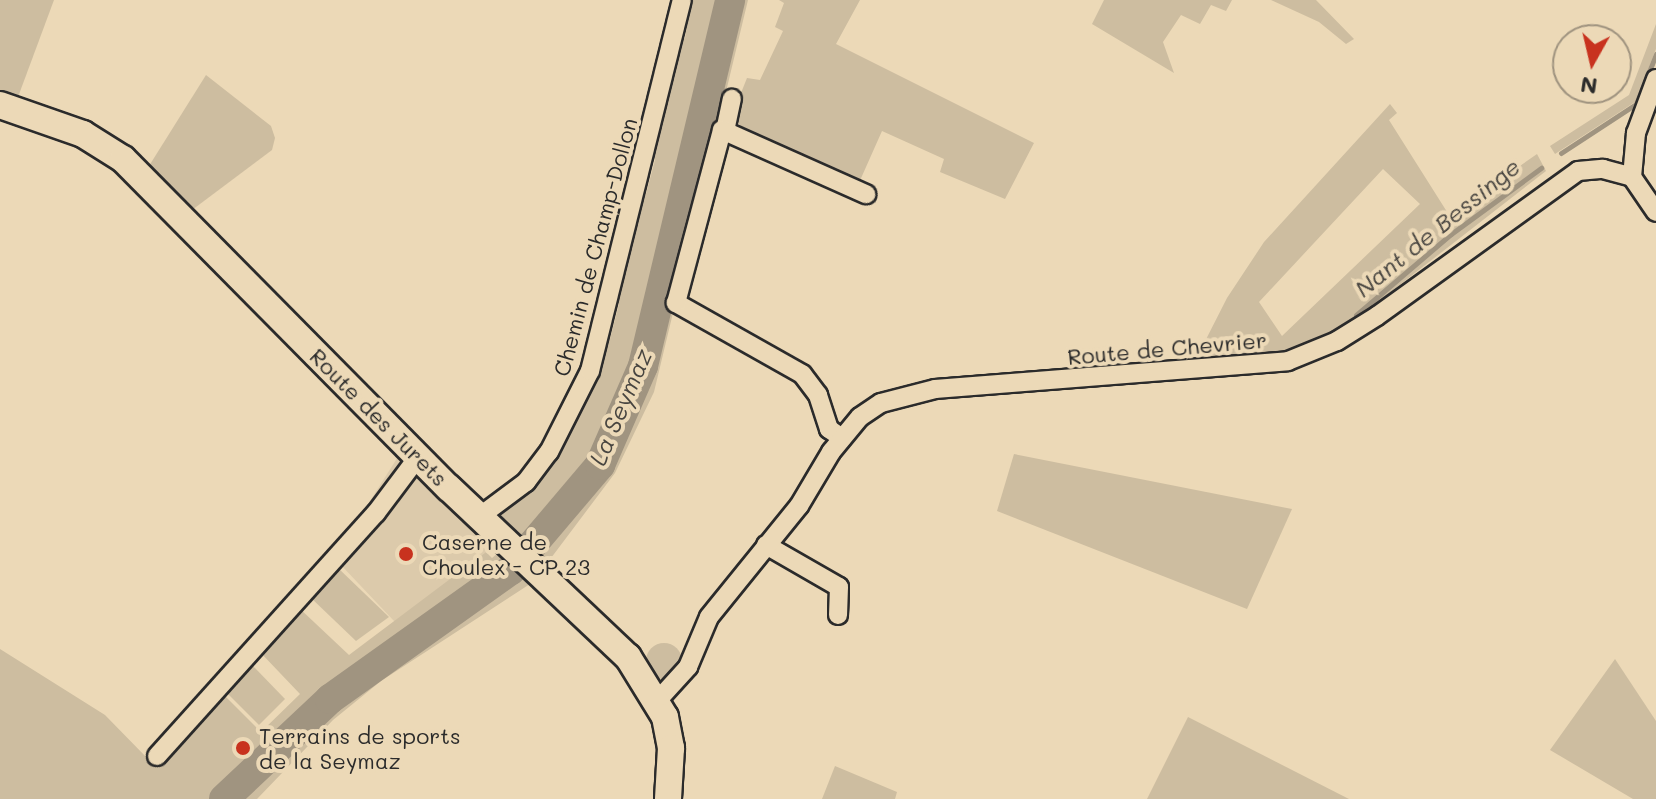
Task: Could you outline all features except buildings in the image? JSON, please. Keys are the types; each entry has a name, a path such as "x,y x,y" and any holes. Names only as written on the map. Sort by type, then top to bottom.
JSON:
{"street":[{"name":"Chemin de Champ-Dollon","path":"479,517 526,482 549,452 590,371 682,0"},
{"path":"1656,79 1636,133 1632,177 1656,212"},
{"path":"725,131 732,99"},
{"name":"Route des Jurets","path":"0,105 83,134 123,159 503,541 628,657 658,700 671,748 668,799"},
{"path":"842,438 829,429 818,395 802,374 676,303 718,134 725,131 866,194"},
{"name":"Route de Chevrier","path":"658,700 688,667 709,617 860,417 907,393 1253,368 1311,353 1377,316 1578,171 1603,169 1632,177"},
{"path":"157,756 376,513 418,457"},
{"path":"766,545 839,587 838,615"}],"shaded area":[{"path":"0,0 54,0 18,97 0,93"},
{"path":"691,0 748,0 654,392 615,473 545,566 479,517 526,482 598,345 610,339 619,304 612,291 633,204 646,194 655,160 647,147 672,45 685,38"},
{"path":"779,0 860,0 836,44 1034,143 1005,199 940,172 944,159 882,131 858,185 748,135 736,120 739,98 747,78 760,80 783,31 775,27 784,3"},
{"path":"1104,0 1232,0 1226,11 1211,5 1200,24 1181,15 1163,42 1174,73 1092,24"},
{"path":"1271,0 1316,0 1354,39 1346,44 1319,22"},
{"path":"1656,24 1656,49 1632,104 1632,87"},
{"path":"206,75 271,126 275,138 272,150 192,210 149,166"},
{"path":"1390,104 1397,113 1389,120 1449,215 1537,154 1546,171 1352,322 1277,355 1196,359 1227,298 1264,242","holes":["1383,169 1420,204 1282,336 1259,302"]},
{"path":"1615,104 1632,104 1555,154 1550,146"},
{"path":"401,452 473,524 486,552 395,622 340,564 358,520"},
{"path":"1014,454 1292,509 1247,609 997,511"},
{"path":"486,552 492,558 499,552 530,584 381,681 333,720 257,799 0,799 0,649 105,715 148,759 214,685 261,732 300,694 259,651 298,607 349,655"},
{"path":"337,567 389,617 356,641 310,597"},
{"path":"664,643 677,648 682,661 677,674 664,679 651,674 646,661 651,648"},
{"path":"1615,659 1656,721 1656,799 1633,799 1550,750"},
{"path":"250,663 285,699 259,725 225,691"},
{"path":"1188,717 1349,799 1147,799"},
{"path":"835,766 897,792 895,799 822,799"}],"waterway":[{"name":"La Seymaz","path":"224,799 330,699 511,570 600,465 643,366 730,0"},
{"name":"Nant de Bessinge","path":"1561,153 1636,104 1656,54"},
{"name":"Nant de Bessinge","path":"1356,315 1451,234 1541,168"}],"place":[{"name":"Caserne de Choulex - CP 23","path":"406,554"},
{"name":"Terrains de sports de la Seymaz","path":"243,748"}]}
